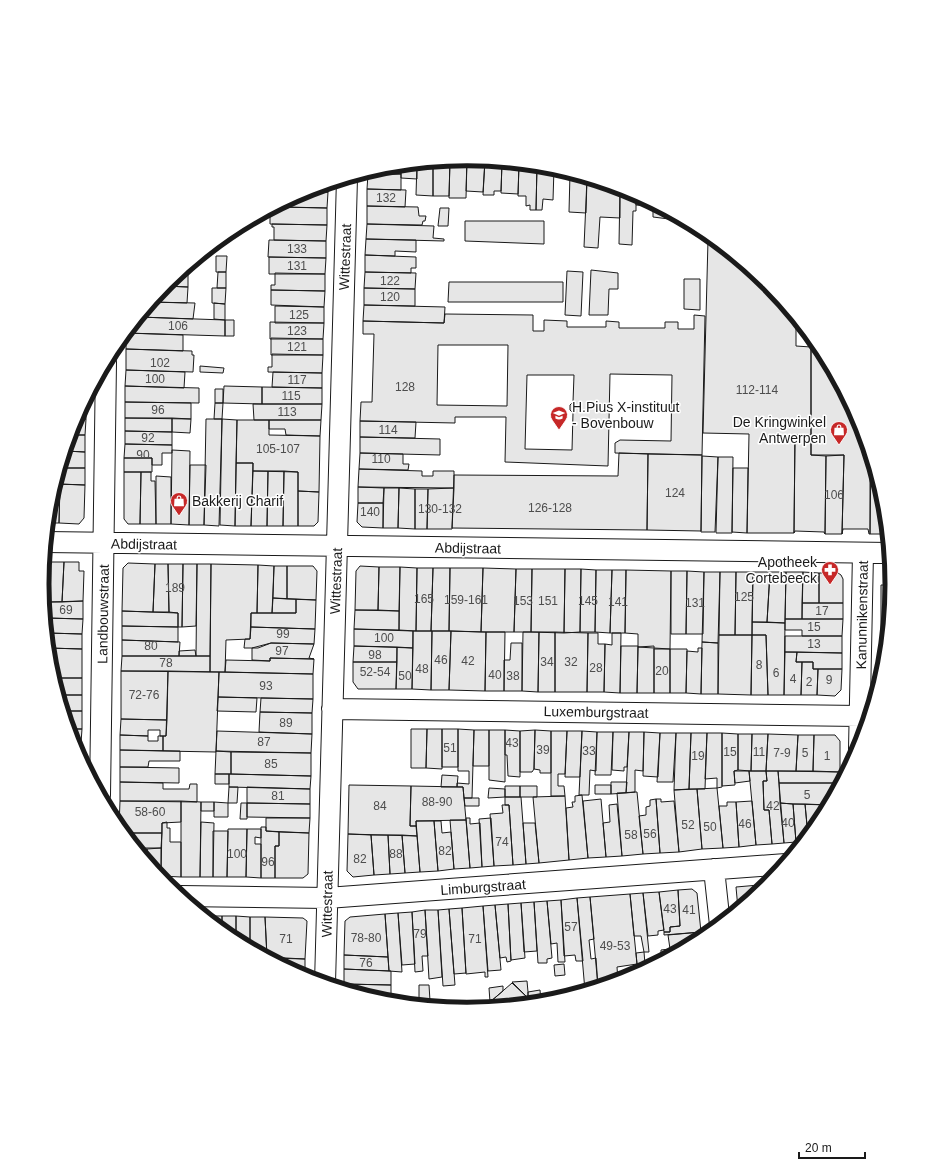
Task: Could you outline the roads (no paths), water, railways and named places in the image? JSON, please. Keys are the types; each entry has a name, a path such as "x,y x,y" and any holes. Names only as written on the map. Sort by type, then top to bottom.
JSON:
{"street":[{"name":"Wittestraat","path":"325,977 347,184"},
{"name":"Landbouwstraat","path":"100,784 106,374"},
{"name":"Abdijstraat","path":"52,542 885,553"},
{"name":"Kanunnikenstraat","path":"860,729 863,553"},
{"name":"Luxemburgstraat","path":"332,709 860,716"},
{"name":"Limburgstraat","path":"189,896 327,898 778,865"},
{"path":"714,869 719,918"}],"place":[{"name":"H.Pius X-instituut - Bovenbouw","path":"559,430"},
{"name":"De Kringwinkel Antwerpen","path":"839,445"},
{"name":"Bakkerij Charif","path":"179,516"},
{"name":"Apotheek Cortebeeck","path":"830,585"}]}
